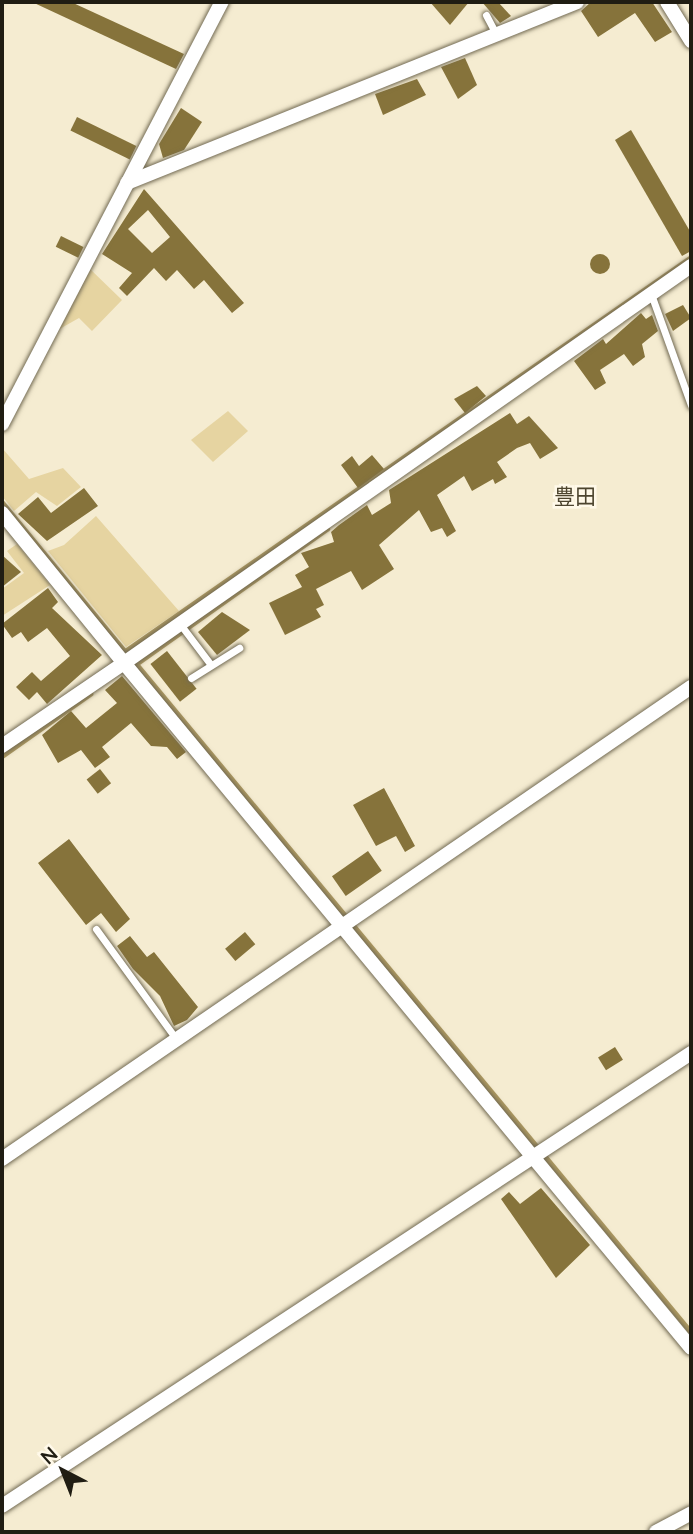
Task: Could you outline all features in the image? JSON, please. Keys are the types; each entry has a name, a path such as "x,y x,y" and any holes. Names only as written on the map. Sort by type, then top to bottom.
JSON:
{"street":[{"path":"2,424 222,2"},
{"path":"127,183 577,2"},
{"path":"667,2 691,41"},
{"path":"2,746 128,660 183,628 652,298 691,266"},
{"path":"2,513 539,1153 691,1348"},
{"path":"2,1159 691,687"},
{"path":"2,1506 691,1053"},
{"path":"656,1532 691,1513"}],"lane":[{"path":"486,15 496,34"},
{"path":"652,298 691,405"},
{"path":"183,628 211,665"},
{"path":"191,678 239,648"},
{"path":"96,929 177,1040"}],"shaded area":[{"path":"89,268 122,300 92,331 79,318 56,331"},
{"path":"228,411 248,431 213,462 191,440"},
{"path":"2,448 29,479 63,468 81,487 57,506 36,492 14,511 2,496"},
{"path":"96,516 179,611 126,647 48,551 64,545"},
{"path":"17,544 50,585 2,616 2,589 24,573 7,551"}],"building":[{"path":"32,2 71,2 184,54 176,69"},
{"path":"430,2 469,2 450,25"},
{"path":"482,2 498,2 511,16 500,23"},
{"path":"591,2 652,2 672,32 655,42 635,13 598,37 581,11"},
{"path":"465,58 477,85 458,99 441,67"},
{"path":"417,79 426,95 383,115 375,94"},
{"path":"181,108 202,122 184,150 163,158 159,144"},
{"path":"77,117 136,146 130,159 70,130"},
{"path":"631,130 691,233 691,251 682,256 615,140"},
{"path":"144,189 244,303 232,313 204,280 194,289 177,270 166,281 154,268 127,296 119,288 132,273 102,254","holes":["148,210 170,237 152,253 128,229"]},
{"path":"61,236 83,247 78,258 56,247"},
{"path":"596,254 604,254 610,264 604,274 596,274 590,268 590,260"},
{"path":"683,305 691,318 673,331 665,314"},
{"path":"641,313 646,319 652,315 658,331 642,344 645,357 633,366 624,354 600,370 606,383 595,390 574,361 603,339 606,344"},
{"path":"477,386 486,396 465,413 454,399"},
{"path":"510,413 517,424 529,416 558,448 540,459 530,443 517,448 497,462 507,477 495,484 493,479 472,491 464,476 437,495 456,531 447,537 442,528 431,532 419,510 379,545 394,569 362,590 351,571 316,589 324,605 316,609 321,617 285,635 269,603 302,587 295,575 309,567 301,553 334,542 331,532 339,525 367,505 372,515 391,503 389,490"},
{"path":"372,455 384,469 358,488 341,465 352,456 359,466"},
{"path":"84,488 98,506 47,541 18,514 38,497 51,513"},
{"path":"2,555 21,572 2,587"},
{"path":"48,588 58,602 52,608 102,655 47,704 37,692 29,700 16,687 32,672 41,681 70,656 47,628 28,642 21,632 12,638 2,624"},
{"path":"222,612 250,630 217,655 198,632"},
{"path":"167,651 197,689 180,702 150,664"},
{"path":"122,676 186,752 177,759 167,747 151,746 131,723 102,747 110,757 95,768 81,750 58,763 42,735 71,711 86,728 117,703 105,690"},
{"path":"100,769 111,783 98,794 87,779"},
{"path":"384,788 415,846 405,852 396,836 376,846 353,805"},
{"path":"69,839 130,919 116,932 101,913 86,925 38,863"},
{"path":"368,851 382,871 346,896 332,876"},
{"path":"245,932 255,944 235,961 225,949"},
{"path":"130,936 147,957 154,952 198,1007 187,1020 174,1026 160,996 133,969 117,946"},
{"path":"615,1047 623,1060 606,1070 598,1058"},
{"path":"541,1188 590,1245 556,1278 501,1199 509,1192 520,1204"}],"waterway":[{"path":"125,651 691,257"},
{"path":"2,502 128,655"},
{"path":"136,664 327,529"},
{"path":"134,661 691,1332"},
{"path":"2,756 90,694"}],"district":[{"name":"豊田","path":"575,496"}]}
